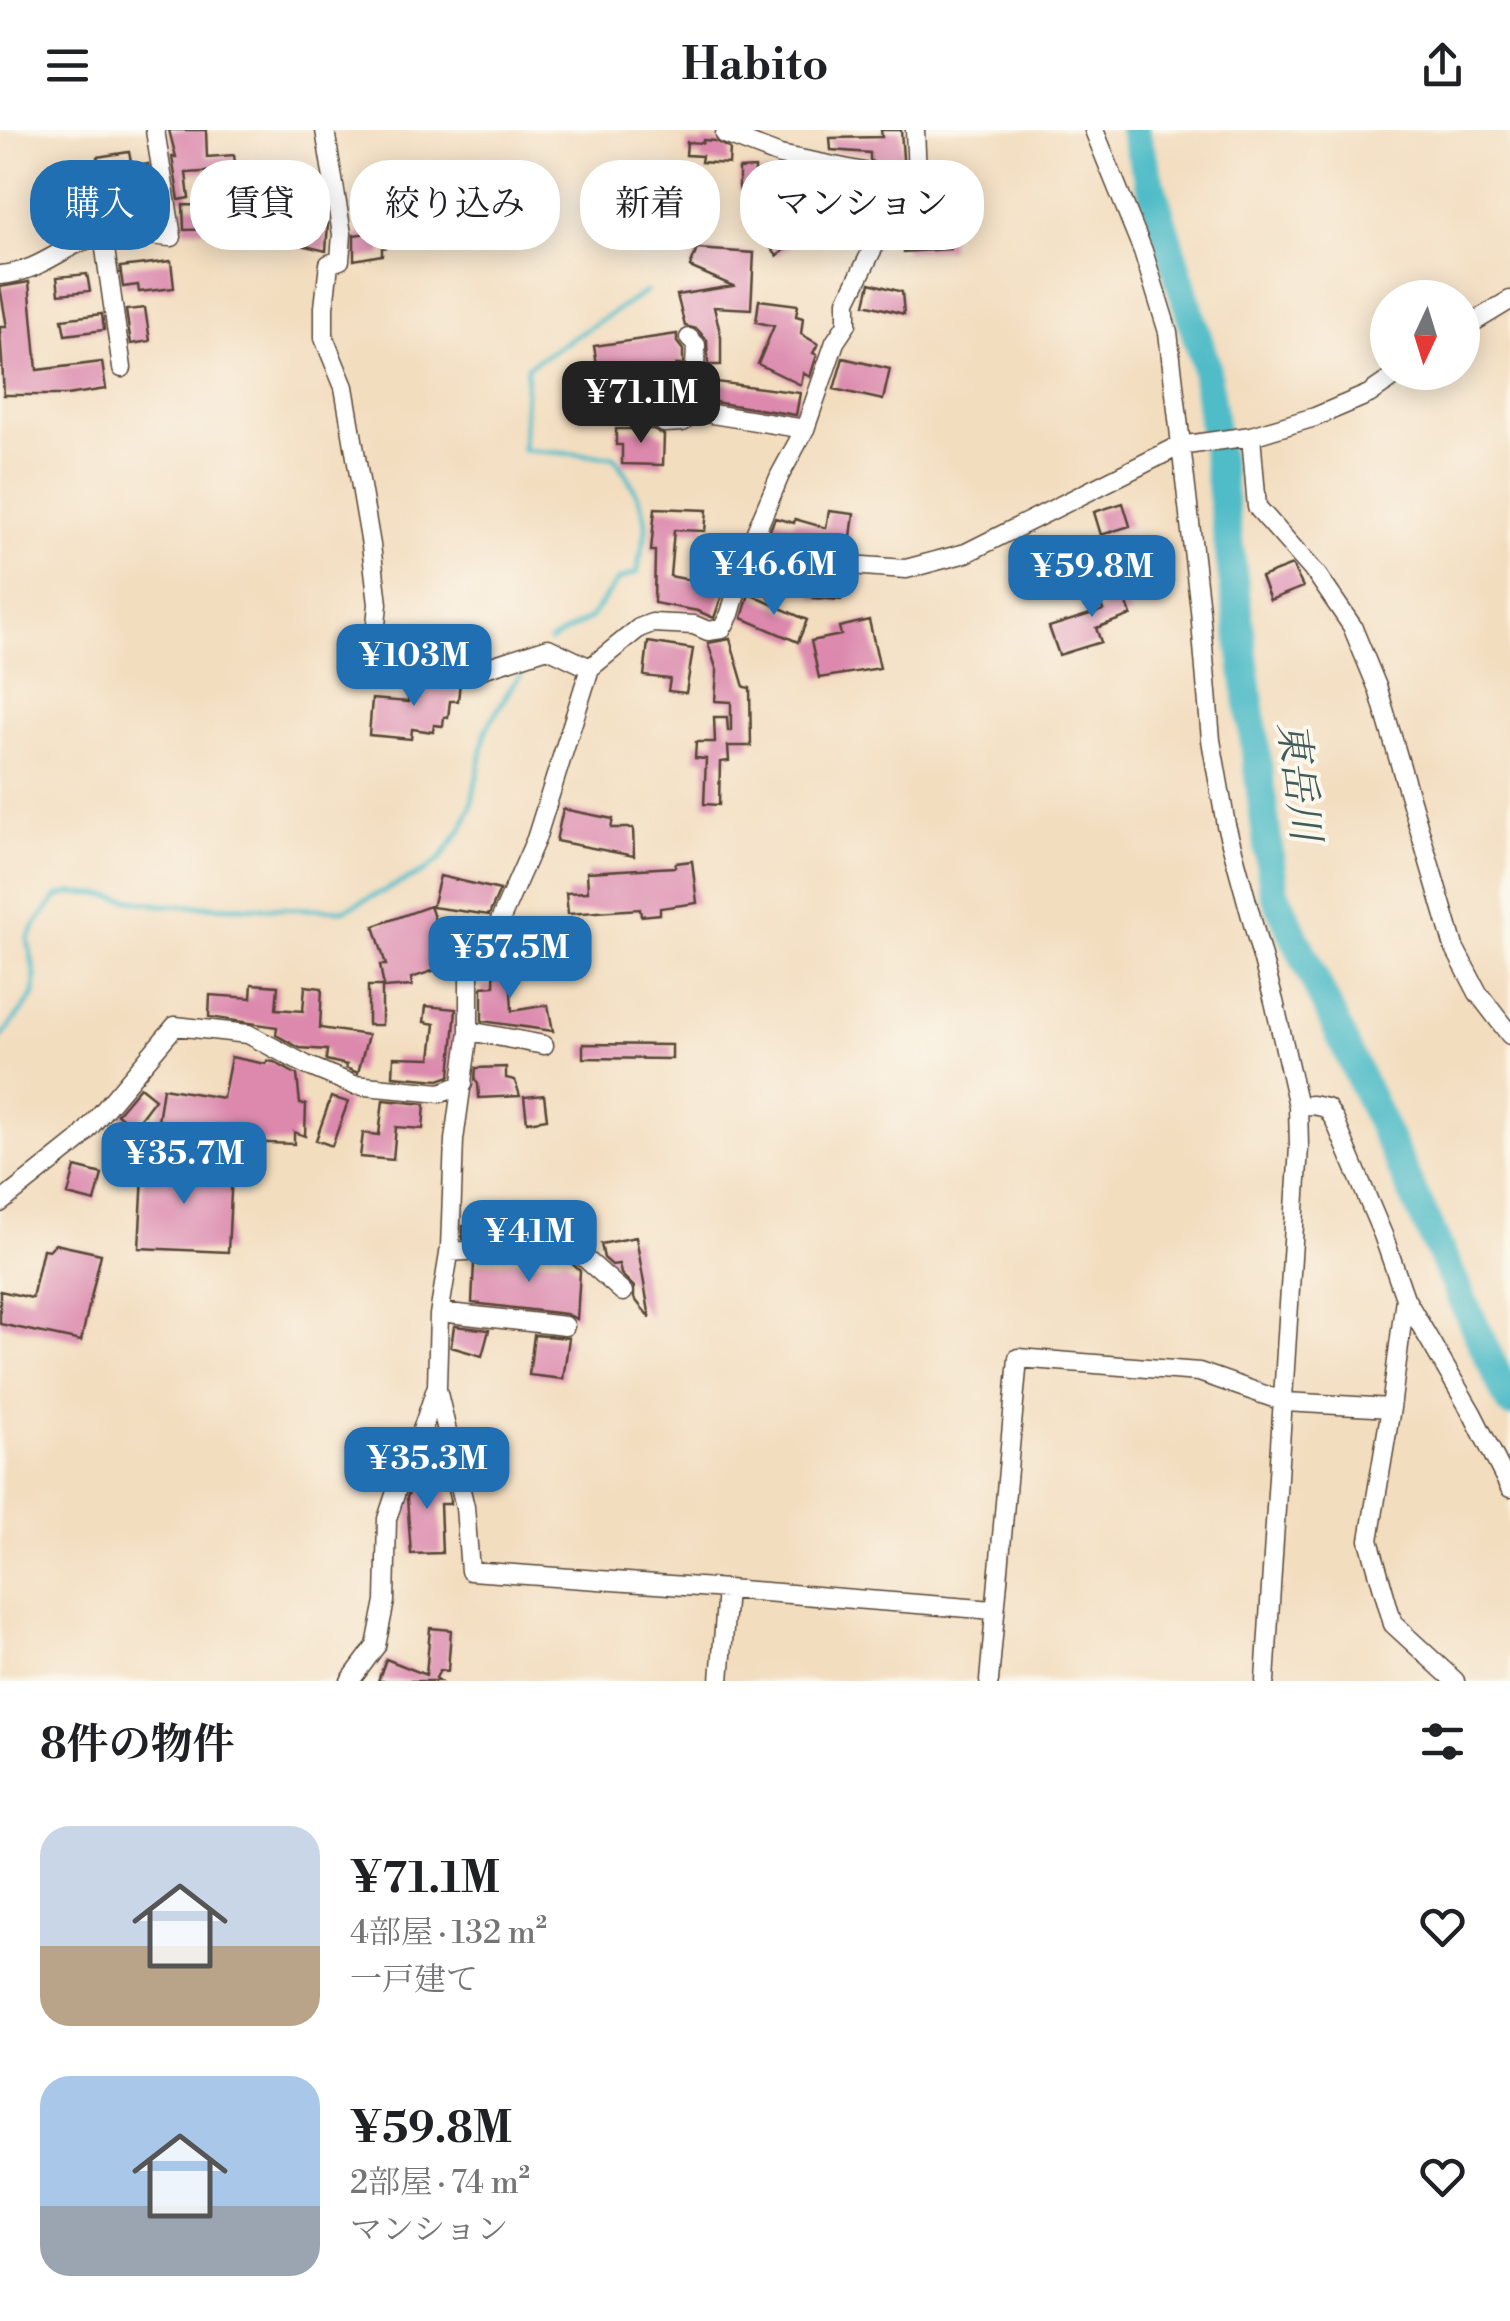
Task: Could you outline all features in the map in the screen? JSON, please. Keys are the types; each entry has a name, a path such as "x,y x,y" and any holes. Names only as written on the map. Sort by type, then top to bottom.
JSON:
{"street":[{"path":"156,130 160,160"},
{"path":"326,130 342,234 340,260 329,264 324,338 344,387 366,509 378,604 373,657 376,663 476,671 548,648 590,668"},
{"path":"916,130 917,160"},
{"path":"1094,130 1143,250 1168,332 1211,740 1226,825 1298,1106 1285,1402 1265,1681"},
{"path":"726,134 800,160"},
{"path":"0,275 25,273 68,250"},
{"path":"106,250 122,368"},
{"path":"872,250 847,301 847,324 835,342 805,430 749,548 722,629 708,631 694,625 652,623 626,638 590,668 536,839 498,925 469,966 469,1031 454,1140 437,1386 465,1507 470,1571 994,1610"},
{"path":"1480,318 1510,300"},
{"path":"664,424 683,422 693,410 696,345 689,338"},
{"path":"749,548 821,563 906,569 966,553 1178,446 1251,436 1315,417 1375,390"},
{"path":"693,410 805,430"},
{"path":"1251,436 1258,508 1318,576 1352,626 1388,722 1454,947 1478,993 1510,1035"},
{"path":"0,1203 78,1141 175,1026 248,1034 306,1066 354,1085 442,1093 463,1084"},
{"path":"469,1031 544,1045"},
{"path":"1298,1106 1327,1108 1335,1121 1405,1298 1510,1488"},
{"path":"449,1252 580,1245 623,1292"},
{"path":"1405,1298 1369,1540 1392,1624 1456,1681"},
{"path":"440,1312 565,1326"},
{"path":"989,1681 1018,1358 1199,1372 1285,1402 1391,1408"},
{"path":"355,1679 376,1646 384,1601 388,1519 437,1386"},
{"path":"720,1681 727,1589"}],"building":[{"path":"169,130 206,130 207,157 234,155 235,160 190,160 190,173 186,173 189,198 179,200 172,157 176,157"},
{"path":"881,130 901,130 903,160 870,160 870,153 831,150 830,138 882,137"},
{"path":"715,141 730,149 729,164 686,155 687,142"},
{"path":"129,152 131,160 98,160 97,157"},
{"path":"183,205 190,205 190,230 184,230"},
{"path":"354,250 382,250 382,255 354,260"},
{"path":"697,250 754,253 751,309 714,307 721,337 721,365 708,365 707,340 697,329 685,326 677,295 733,286 690,267"},
{"path":"171,261 174,288 139,292 138,285 123,287 120,267"},
{"path":"87,274 90,291 59,294 57,277"},
{"path":"29,282 37,370 102,362 106,389 67,395 4,395 0,327 7,327 0,287"},
{"path":"870,283 902,292 904,314 865,304"},
{"path":"759,300 798,305 796,316 803,318 801,334 818,344 810,377 803,373 801,385 758,364 774,326 756,322"},
{"path":"145,308 150,341 131,344 126,310"},
{"path":"102,314 104,330 65,335 62,319"},
{"path":"677,334 683,350 683,365 676,365 678,406 655,407 654,395 596,398 595,378 599,378 594,346"},
{"path":"843,358 890,369 883,400 834,389"},
{"path":"716,382 800,393 796,415 714,402"},
{"path":"616,429 653,429 664,435 663,465 622,464 622,445 616,445"},
{"path":"1123,503 1130,526 1101,535 1094,512"},
{"path":"655,508 707,510 705,531 674,530 670,576 705,583 707,577 726,584 714,618 654,603 655,551 651,551"},
{"path":"829,511 854,514 849,552 823,551 767,537 775,518 826,528"},
{"path":"1292,565 1303,587 1270,600 1261,577"},
{"path":"815,574 842,577 841,600 813,598"},
{"path":"1118,578 1131,615 1096,628 1101,642 1059,655 1049,627 1103,610 1094,587"},
{"path":"749,594 807,620 798,642 742,618"},
{"path":"869,620 880,668 819,678 811,641 841,635 839,627"},
{"path":"730,639 744,687 750,688 751,746 728,746 729,761 720,762 719,805 704,804 706,759 695,758 696,742 715,742 714,717 727,717 731,731 731,702 715,701 717,671 708,643"},
{"path":"648,642 693,649 686,693 668,691 670,679 644,676"},
{"path":"410,678 460,682 458,701 450,701 443,726 434,725 433,732 412,729 411,739 369,735 372,699 408,702"},
{"path":"563,809 613,819 611,828 633,828 634,856 556,841"},
{"path":"692,861 697,903 660,908 660,914 641,916 640,909 568,914 566,893 588,892 587,872 675,867 676,863"},
{"path":"440,876 500,890 489,915 432,907"},
{"path":"430,906 442,941 467,934 470,944 457,963 411,978 412,986 384,988 380,965 386,965 374,926"},
{"path":"495,951 509,951 512,1011 548,1005 553,1031 482,1021 482,987 494,986"},
{"path":"252,984 278,986 276,1009 303,1011 305,986 322,988 320,1028 368,1035 358,1073 346,1068 347,1065 326,1060 327,1050 300,1048 276,1035 277,1027 209,1017 210,995 251,998"},
{"path":"368,986 382,986 382,1025 368,1025"},
{"path":"426,1006 456,1009 450,1076 439,1080 393,1076 394,1057 431,1058 435,1024 424,1022"},
{"path":"583,1044 672,1045 672,1059 583,1058"},
{"path":"231,1057 274,1062 297,1075 300,1104 306,1104 305,1136 294,1132 294,1144 241,1142 157,1128 163,1088 223,1098"},
{"path":"506,1067 506,1078 515,1080 520,1096 479,1098 476,1068"},
{"path":"140,1087 155,1099 134,1127 117,1114"},
{"path":"544,1095 547,1119 527,1122 524,1097"},
{"path":"331,1097 348,1102 332,1146 316,1140"},
{"path":"383,1100 425,1104 423,1129 396,1127 393,1160 360,1157 363,1133 379,1135"},
{"path":"144,1157 188,1159 188,1170 232,1172 228,1252 139,1248"},
{"path":"75,1167 102,1174 95,1202 68,1195"},
{"path":"555,1200 569,1200 569,1209 584,1208 582,1239 569,1233 463,1239 463,1226 481,1223 480,1217 508,1213 508,1218 555,1216"},
{"path":"636,1237 650,1318 634,1298 634,1287 621,1274 619,1264 612,1265 604,1258 601,1244"},
{"path":"55,1244 101,1254 81,1341 0,1324 0,1291 32,1298 43,1249 49,1250"},
{"path":"566,1258 580,1271 577,1319 566,1314 472,1303 474,1263"},
{"path":"454,1326 489,1330 482,1356 451,1347"},
{"path":"534,1335 569,1338 563,1379 529,1375"},
{"path":"416,1472 444,1473 450,1504 440,1504 442,1553 411,1554 407,1498"},
{"path":"430,1628 451,1630 448,1671 440,1670 436,1678 440,1681 378,1681 386,1659 426,1675"}],"waterway":[{"name":"東岳川","path":"1134,130 1205,363 1274,892 1510,1403"},
{"path":"550,641 590,618 618,580 638,572 646,524 639,498 614,457 523,450 527,367 646,292"},
{"path":"0,1039 34,995 35,976 28,939 57,897 97,894 160,905 344,910 423,872 440,859 462,828 471,807 486,730 532,660"}]}
